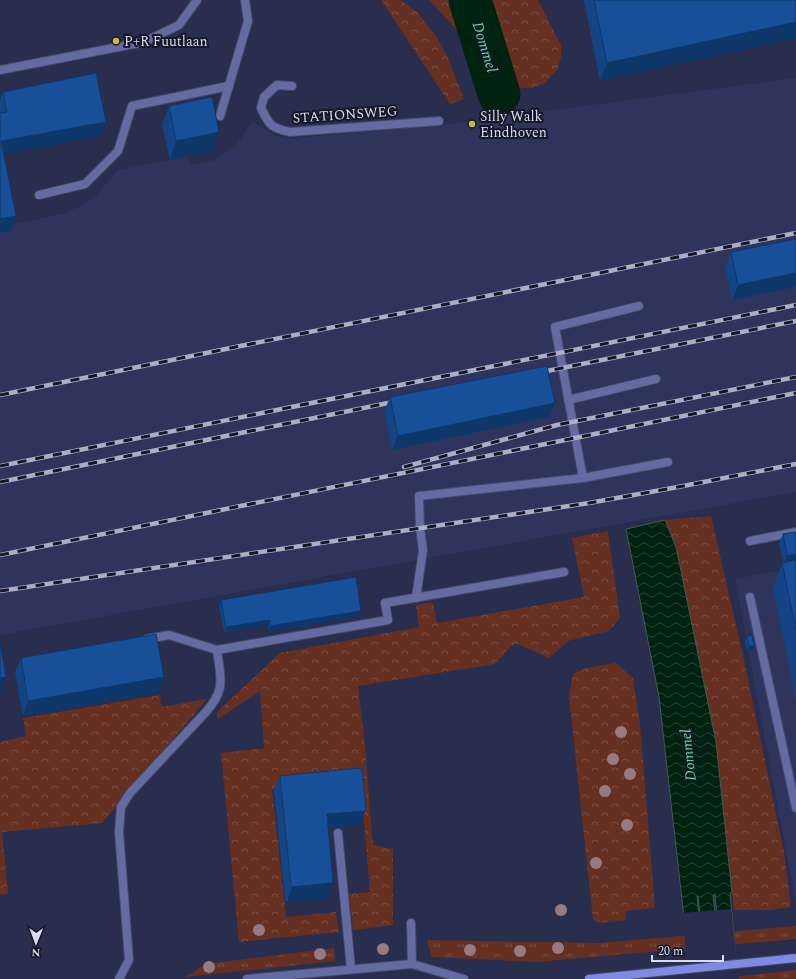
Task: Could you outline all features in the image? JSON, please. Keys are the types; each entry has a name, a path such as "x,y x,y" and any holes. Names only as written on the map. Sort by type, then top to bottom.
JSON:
{"main road":[{"path":"589,979 796,958"}],"street":[{"path":"0,70 144,42 179,25 197,0"},
{"path":"220,116 248,21 245,0"},
{"name":"STATIONSWEG","path":"292,86 277,85 264,97 261,108 267,120 276,129 290,132 439,121"},
{"path":"39,195 85,184 118,151 132,106 229,86"},
{"path":"583,478 555,327 639,306"},
{"path":"568,400 656,379"},
{"path":"416,598 423,550 420,528 419,496 583,478 668,462"},
{"path":"750,541 796,532"},
{"path":"139,640 169,634 217,650 388,620 385,603 564,572"},
{"path":"750,597 796,808"},
{"path":"119,979 129,960 119,832 121,808 130,793 205,713 218,696 221,677 217,650"},
{"path":"338,833 351,969"},
{"path":"410,923 412,964"},
{"path":"246,979 412,964 464,979"}],"shaded area":[{"path":"796,78 796,492 0,635 0,233 11,231 10,225 61,214 79,207 94,198 118,170 188,156 190,165 215,160 238,143 252,121 278,137 296,138 440,125"},
{"path":"796,567 796,903 735,579"}],"green space":[{"path":"381,0 400,0 417,12 436,36 447,56 464,99 450,104"},
{"path":"429,0 448,0 459,32"},
{"path":"488,0 538,0 561,45 561,57 557,70 545,83 532,88 514,88"},
{"path":"711,516 744,660 784,852 791,907 771,910 734,910 716,742 676,547 665,520"},
{"path":"608,531 620,618 609,631 568,641 549,658 518,644 512,645 495,664 358,686 364,736 373,845 393,849 393,925 353,930 349,894 370,892 360,778 272,789 286,917 336,912 339,932 239,942 221,753 264,748 260,691 218,719 217,712 280,653 419,627 416,605 433,602 437,623 584,597 572,538"},
{"path":"616,663 633,678 640,724 655,908 626,911 626,920 599,923 593,920 569,696 573,674 586,668"},
{"path":"160,695 161,707 207,699 102,823 2,832 8,894 0,895 0,742 26,736 23,718"},
{"path":"796,926 796,939 536,962 432,957 427,940 600,943"},
{"path":"334,948 335,961 185,977 206,964"},
{"path":"796,970 796,979 717,979"}],"water":[{"path":"448,0 488,0 514,88 479,100"},
{"path":"665,520 676,547 716,742 732,892 730,893 738,979 723,979 715,894 713,895 722,979 707,979 697,896 705,979 691,979 659,697 626,529"}],"pier":[{"path":"731,909 739,979 689,979 682,913"}],"building":[{"path":"594,0 796,0 796,22 607,63"},
{"path":"96,73 106,122 1,141 16,216 0,219 0,113 7,112 3,92"},
{"path":"212,97 219,132 176,141 169,106"},
{"path":"796,239 796,273 738,285 731,252"},
{"path":"547,366 555,403 398,436 390,397"},
{"path":"796,532 796,554 787,556 783,534"},
{"path":"796,560 796,630 782,563"},
{"path":"356,577 361,611 270,626 270,620 226,627 221,600"},
{"path":"156,634 164,677 28,701 21,658"},
{"path":"752,635 754,646 749,646 747,636"},
{"path":"0,640 6,677 0,678"},
{"path":"362,769 365,811 327,814 333,882 292,887 280,776"}],"waterway":[{"name":"Dommel","path":"470,0 499,94"}],"railway":[{"path":"0,395 796,233"},
{"path":"0,466 796,305"},
{"path":"537,373 796,321"},
{"path":"404,467 557,425 796,377"},
{"path":"0,555 796,393"},
{"path":"0,482 398,401"},
{"path":"0,591 589,503 796,464"}],"place":[{"name":"P+R Fuutlaan","path":"116,41"},
{"name":"Silly Walk Eindhoven","path":"472,124"}]}
